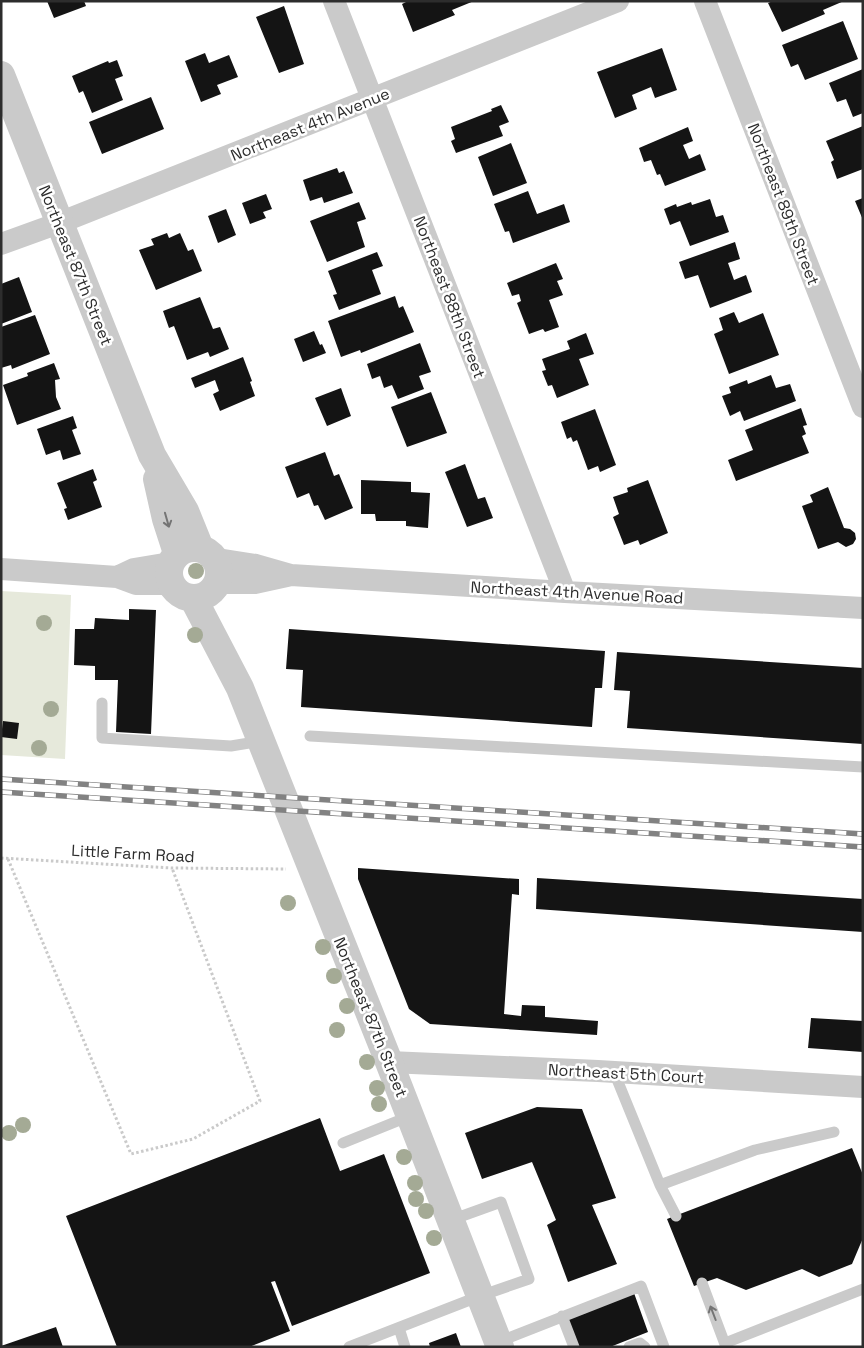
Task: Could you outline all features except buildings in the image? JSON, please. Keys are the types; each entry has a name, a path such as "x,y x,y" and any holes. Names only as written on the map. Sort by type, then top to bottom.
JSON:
{"street":[{"name":"Northeast 88th Street","path":"334,1 565,592"},
{"name":"Northeast 4th Avenue","path":"1,244 59,223 618,1"},
{"name":"Northeast 89th Street","path":"705,1 863,407"},
{"name":"Northeast 87th Street","path":"1,75 152,455 166,519 195,572 499,1344"},
{"name":"Northeast 4th Avenue Road","path":"1,569 117,577 134,569 195,572 255,583 291,575 863,608"},
{"name":"Northeast 5th Court","path":"389,1062 614,1072 863,1087"}],"lane":[{"path":"102,703 102,738 231,746 261,741"},
{"path":"310,736 863,767"},
{"path":"614,1072 660,1185 676,1216"},
{"path":"343,1143 410,1116"},
{"path":"660,1185 755,1150 834,1132"},
{"path":"349,1347 529,1279 502,1202 451,1220"},
{"path":"702,1283 726,1345 863,1289"},
{"path":"499,1344 562,1316 641,1286 664,1347"},
{"path":"562,1316 574,1347"},
{"path":"399,1328 406,1347"},
{"path":"629,1347 640,1343 645,1347"}],"path":[{"name":"Little Farm Road","path":"1,858 172,868 264,869"},
{"path":"8,859 131,1154 193,1139 260,1101 172,868"}],"shaded area":[{"path":"1,591 71,595 65,759 1,755"}],"railway":[{"path":"1,779 863,834"},
{"path":"1,792 863,847"}]}
